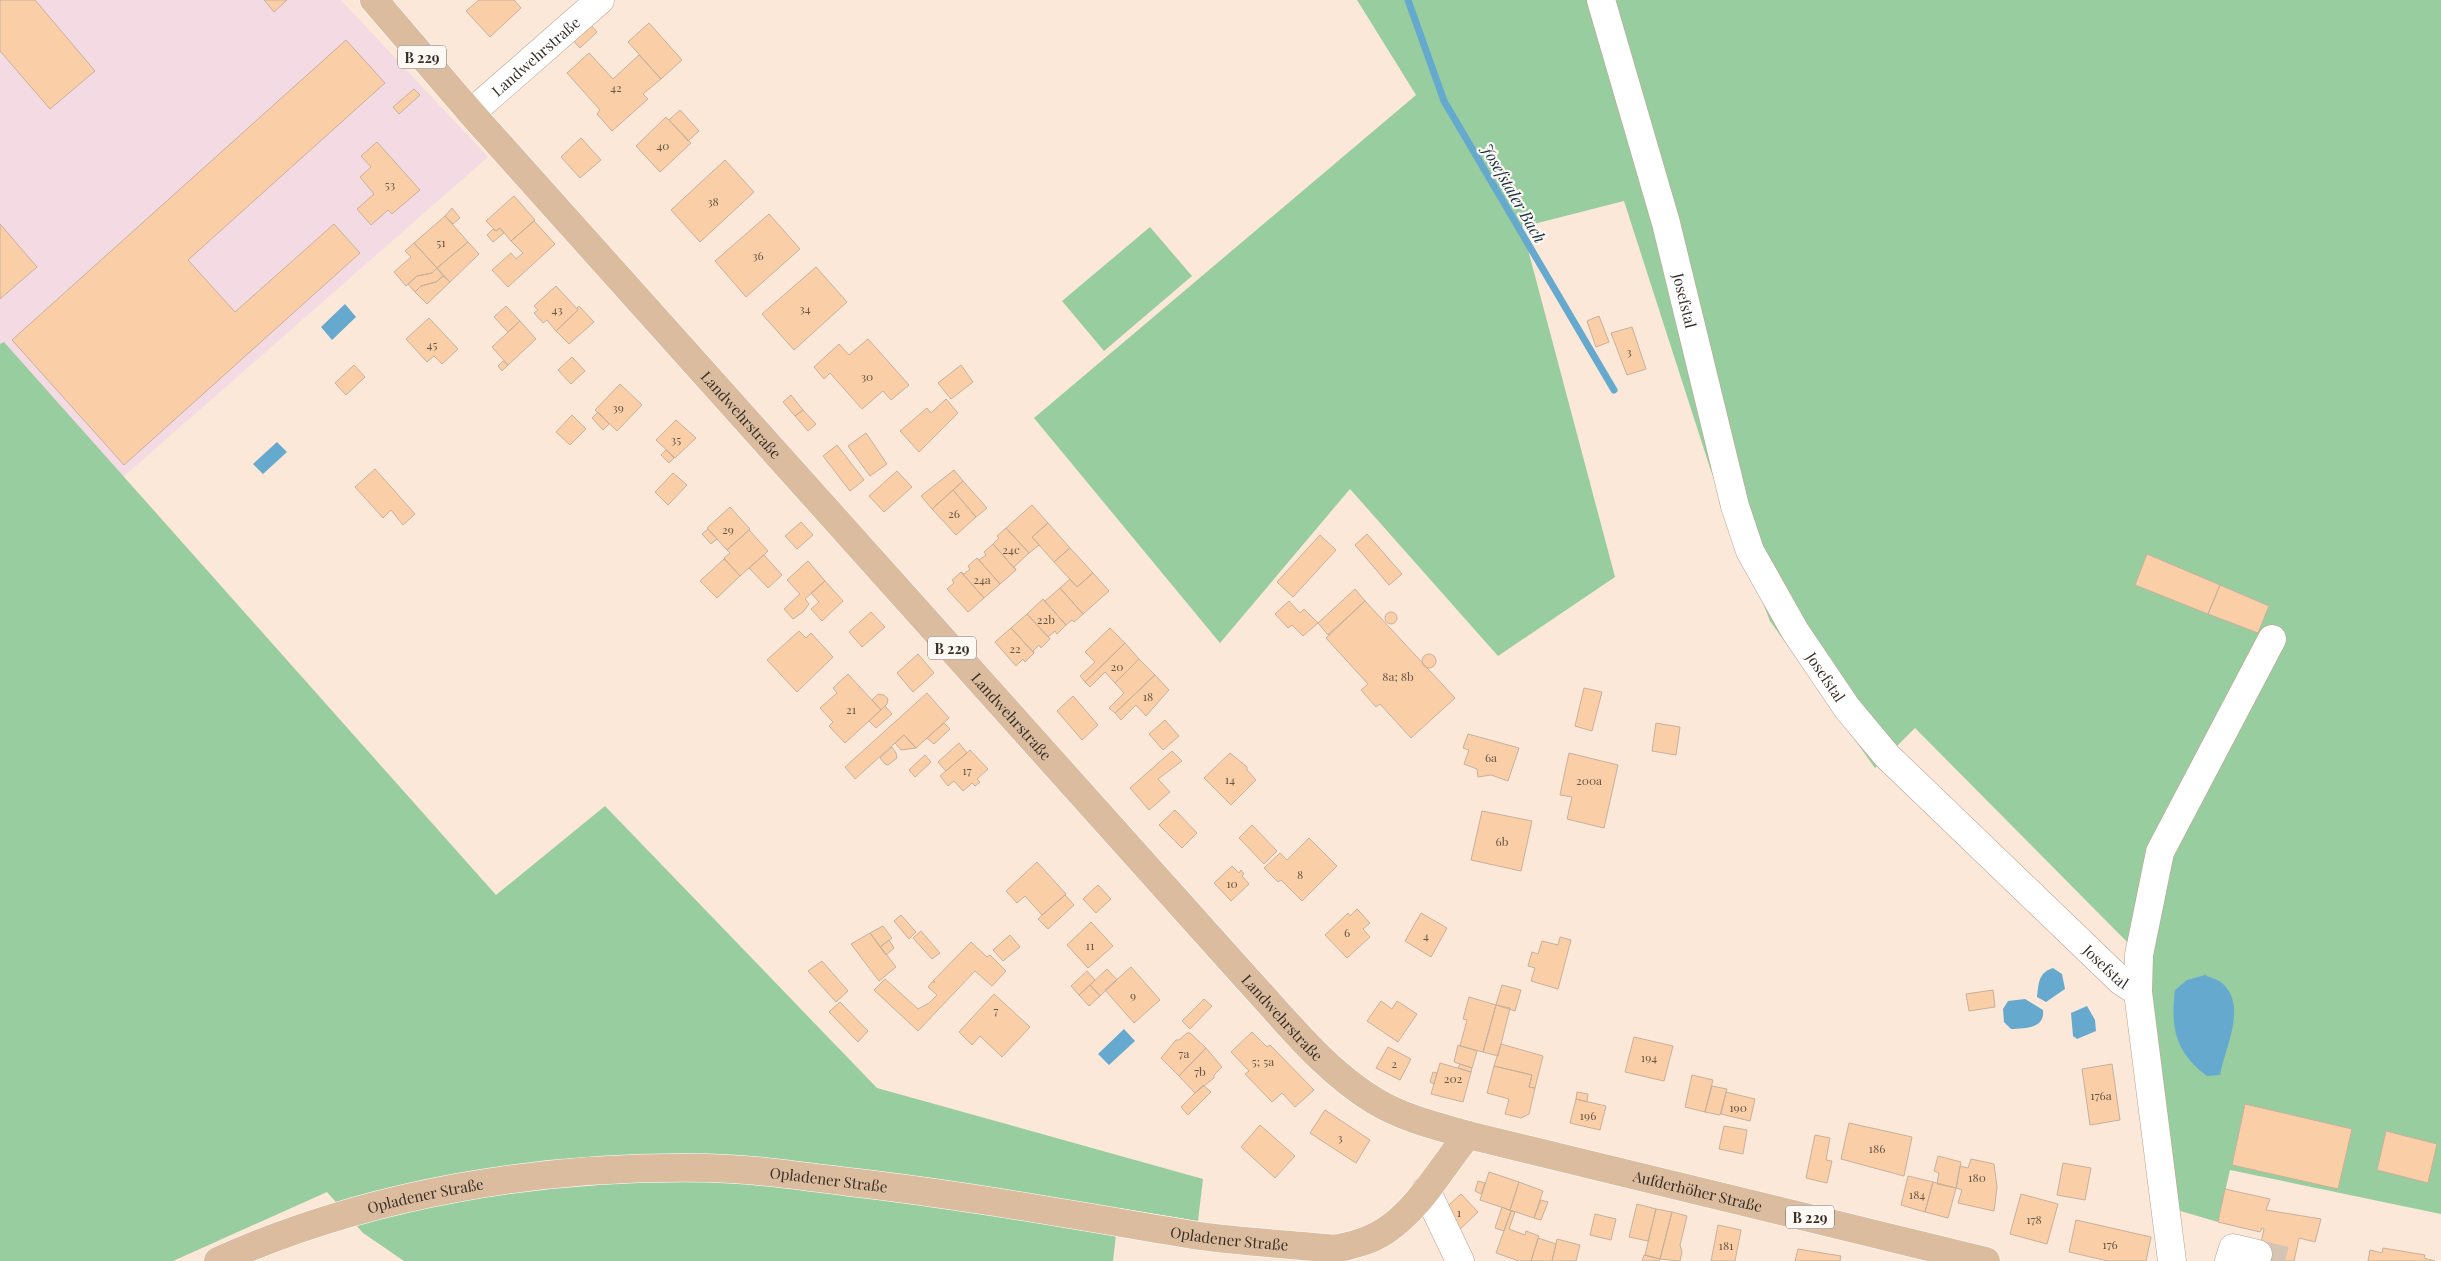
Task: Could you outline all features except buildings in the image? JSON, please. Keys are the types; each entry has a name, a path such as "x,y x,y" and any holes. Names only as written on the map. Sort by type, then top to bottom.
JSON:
{"main road":[{"name":"Landwehrstraße","path":"374,0 471,113 1249,981 1335,1073 1376,1102 1409,1118 1468,1135"},
{"name":"Opladener Straße","path":"218,1261 269,1238 362,1209 419,1195 576,1173 708,1168 775,1173 891,1186 1196,1235 1335,1249 1356,1244 1386,1230 1405,1214 1468,1135"},
{"name":"Aufderhöher Straße","path":"1468,1135 1986,1261"}],"street":[{"name":"Landwehrstraße","path":"471,113 600,0"},
{"name":"Josefstal","path":"1601,0 1666,223 1735,506 1750,551 1795,631 1847,708 1887,756 2121,981 2138,992 2172,1261"},
{"path":"2138,992 2139,955 2160,852 2272,639"},
{"path":"1426,1190 1460,1261"},
{"path":"2229,1261 2233,1248 2258,1254"}],"shaded area":[{"path":"0,0 341,0 488,157 123,477 5,343 0,344"}],"green space":[{"path":"1357,0 2441,0 2441,1214 2230,1170 2218,1222 2177,1210 2134,949 1915,728 1875,768 1770,621 1710,468 1624,201 1522,227 1615,577 1498,656 1350,489 1220,643 1034,418 1416,95"},
{"path":"1150,227 1192,276 1104,351 1062,301"},
{"path":"4,342 496,895 605,806 877,1088 1203,1179 1198,1221 1119,1208 1113,1261 404,1261 363,1233 327,1192 173,1261 0,1261 0,344"}],"water":[{"path":"345,304 356,317 332,340 321,327"},
{"path":"277,442 287,452 263,474 253,464"},
{"path":"2053,968 2062,974 2065,989 2046,1002 2037,997 2039,983 2044,973"},
{"path":"2205,975 2222,983 2230,992 2233,1003 2233,1027 2220,1075 2207,1076 2188,1058 2182,1049 2175,1028 2175,990 2187,980"},
{"path":"2025,999 2043,1010 2041,1021 2033,1026 2011,1029 2004,1022 2003,1009 2008,1001"},
{"path":"2087,1006 2095,1020 2096,1031 2077,1039 2073,1036 2071,1013"},
{"path":"1124,1029 1135,1041 1109,1065 1098,1054"}],"waterway":[{"name":"Josefstaler Bach","path":"1408,0 1444,101 1614,390"}],"tunnel":[{"path":"2258,1254 2286,1261"}]}
